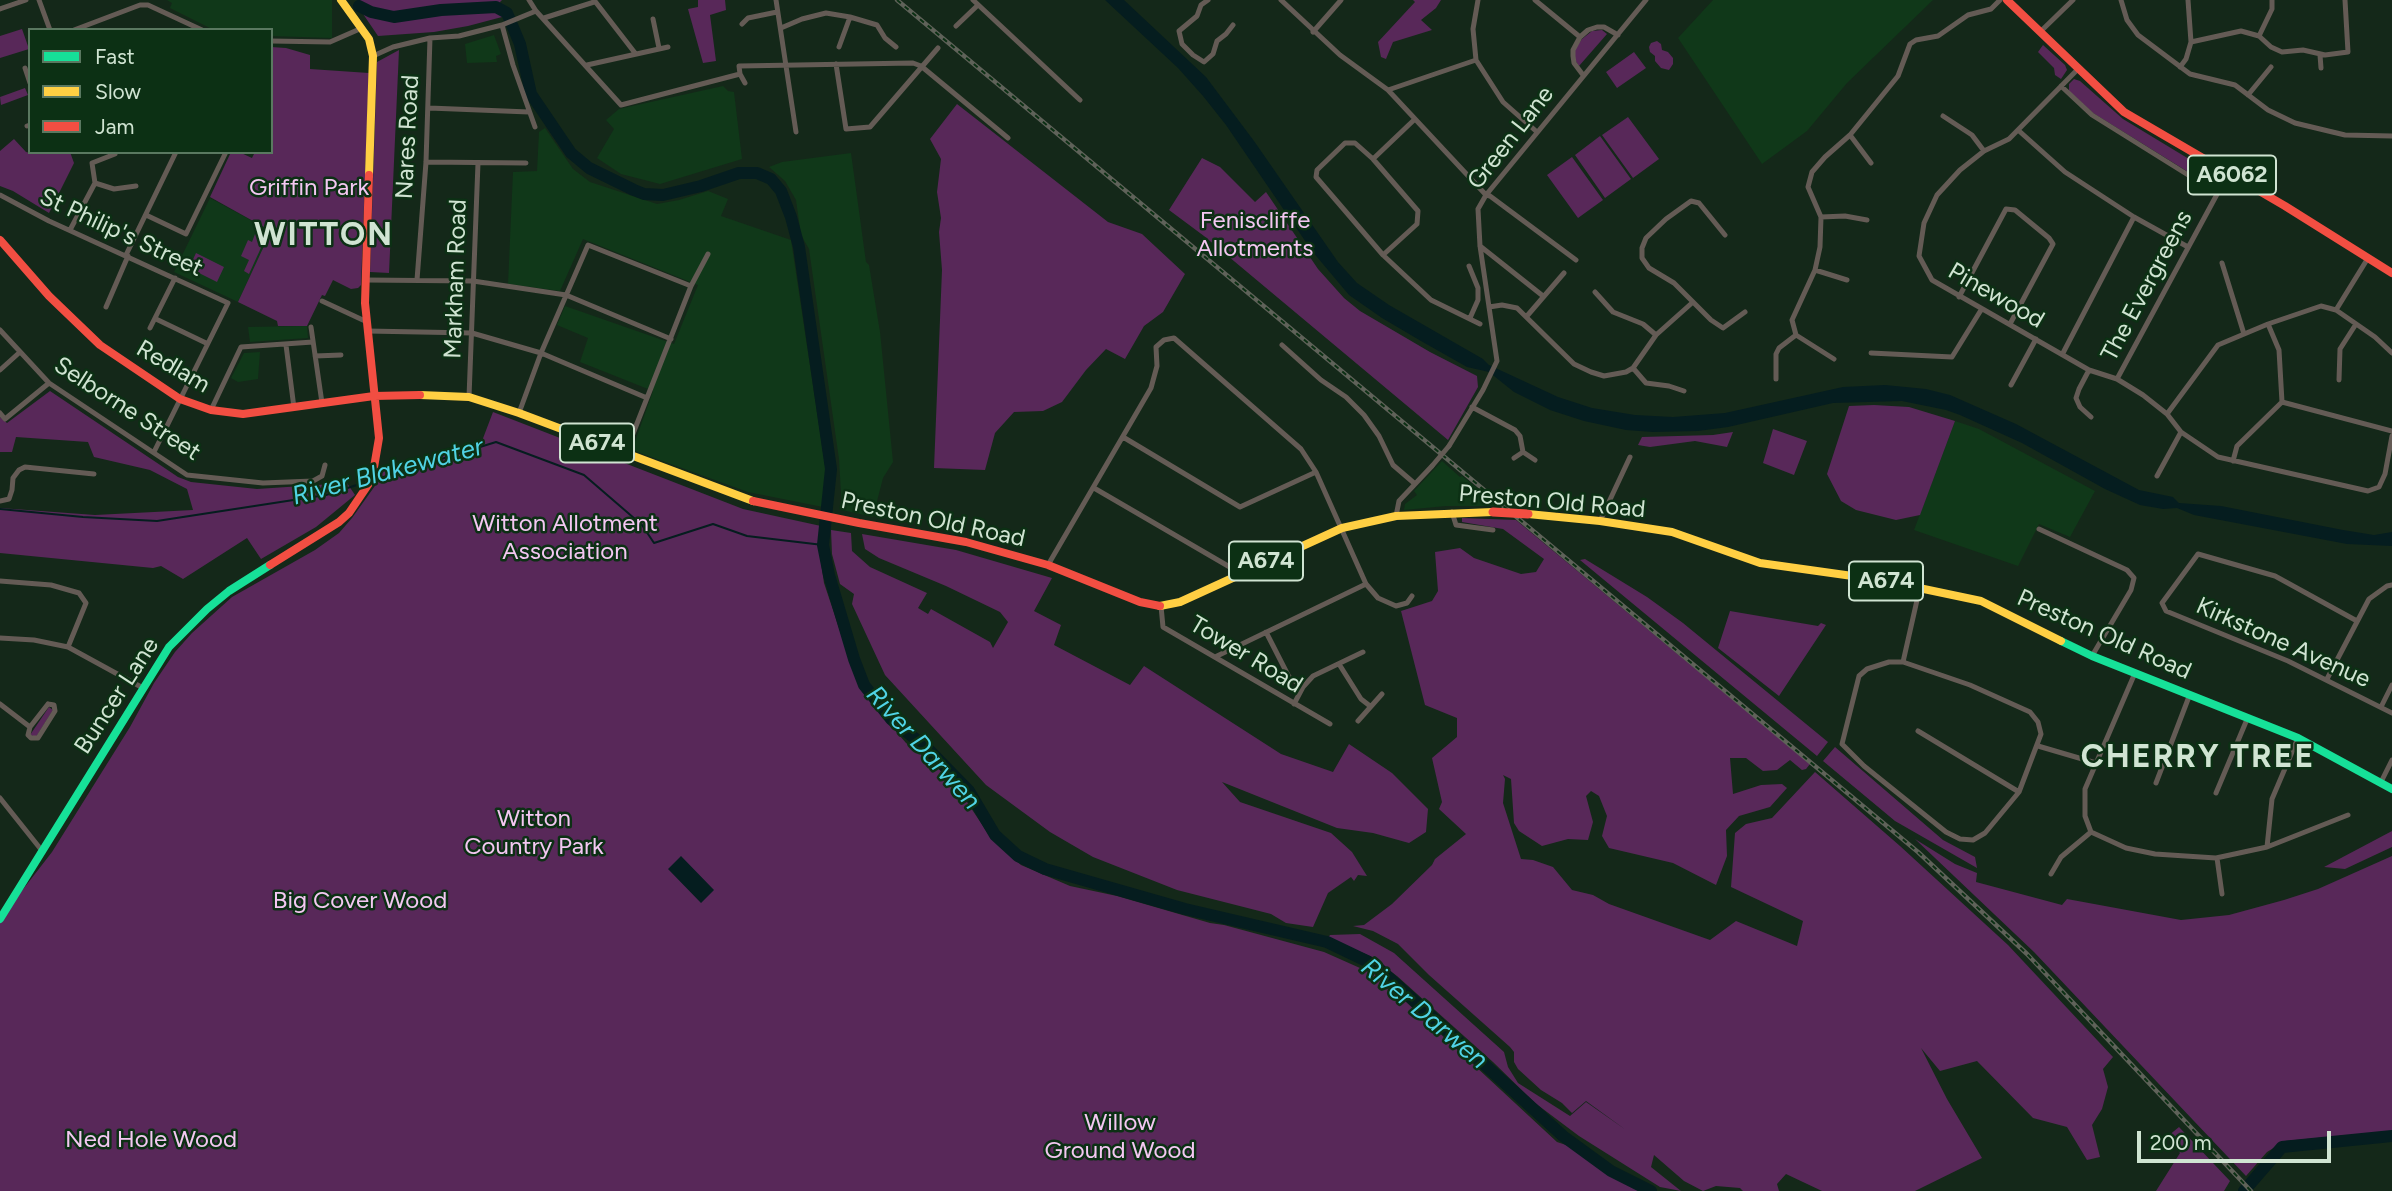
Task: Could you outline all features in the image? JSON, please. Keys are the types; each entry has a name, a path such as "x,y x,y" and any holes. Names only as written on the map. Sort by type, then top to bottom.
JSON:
{"main road":[{"path":"341,0 369,39 373,56"},
{"name":"A6062","path":"2007,0 2124,112 2392,273"},
{"name":"Buncer Lane","path":"0,919 169,647 229,591 349,513 372,479 379,438 365,326 365,280 373,56"},
{"name":"Redlam","path":"0,240 77,325 100,345 180,399 211,410 243,414 374,396"},
{"name":"Preston Old Road","path":"374,396 469,397 519,413 746,499 815,515 966,542 1048,565 1140,602 1161,606 1200,594 1240,573 1342,528 1396,516 1452,512 1528,514 1672,532 1760,563 1920,587 1981,601 2092,656 2298,738 2392,789"}],"street":[{"path":"0,9 26,0"},
{"path":"39,0 49,28"},
{"path":"529,0 621,105 740,74"},
{"path":"776,0 796,132"},
{"path":"973,0 1080,100"},
{"path":"1195,0 1201,5"},
{"path":"1208,0 1201,5 1197,16 1179,31 1182,44 1193,55 1204,62 1213,54 1217,41 1233,24"},
{"path":"1281,0 1340,55 1388,90 1486,195 1576,260"},
{"path":"1313,32 1341,0"},
{"path":"1478,0 1473,29 1476,60 1503,103 1537,132"},
{"path":"1535,0 1580,37"},
{"name":"Green Lane","path":"1472,407 1496,365 1480,246 1478,209 1486,195 1646,0"},
{"path":"1834,359 1796,335 1792,320 1815,270 1820,247 1821,217 1808,187 1812,172 1850,135 1898,76 1910,44 1916,40 1938,36 1968,15 1991,9 2000,0"},
{"path":"2040,32 2073,0"},
{"path":"2121,0 2127,20 2138,35 2180,67 2199,76 2232,84 2277,115 2305,126 2345,135 2392,136"},
{"path":"2180,67 2186,59 2191,42 2188,0"},
{"path":"2259,36 2272,9 2272,0"},
{"path":"2191,42 2235,31 2259,36 2271,47 2282,52 2303,50 2320,55 2348,52 2345,0"},
{"path":"544,18 594,1 635,53"},
{"path":"79,28 140,2 198,28"},
{"path":"956,26 978,5"},
{"path":"373,56 393,47 430,38 459,36 504,24 536,11"},
{"path":"742,24 748,19 777,12"},
{"path":"781,28 826,13 877,25 895,47"},
{"path":"839,47 850,17"},
{"path":"653,19 659,48"},
{"path":"504,24 535,127"},
{"path":"1583,75 1574,63 1573,56 1580,37 1597,27 1604,27 1618,35"},
{"path":"273,41 330,42 362,28"},
{"name":"Nares Road","path":"417,280 429,108 430,38"},
{"path":"587,65 668,47"},
{"path":"836,64 846,129 870,127 938,48"},
{"path":"2320,55 2322,68"},
{"path":"1388,90 1476,60"},
{"path":"745,83 740,74 740,66 913,63 921,66 1008,138"},
{"path":"2248,95 2271,67"},
{"path":"25,68 28,77"},
{"name":"Pinewood","path":"2078,69 2009,139 1984,151 1960,170 1937,195 1924,223 1919,256 1932,280 2090,370 2117,379 2143,395 2167,414 2181,432 2218,457 2368,492 2379,487 2385,474 2392,434"},
{"path":"2061,86 2092,115 2217,193"},
{"path":"429,108 529,112"},
{"path":"1943,116 1972,135 1984,151"},
{"path":"1373,159 1415,119"},
{"path":"2018,130 2065,172 2134,217 2188,247"},
{"path":"1850,135 1871,163"},
{"path":"1383,255 1417,223 1418,211 1373,159 1355,143 1345,143 1317,170 1316,177 1383,255 1431,300 1480,324"},
{"path":"70,230 95,183 92,163 115,154"},
{"path":"106,307 175,154"},
{"path":"146,215 186,234 225,154"},
{"path":"426,162 526,163"},
{"name":"Markham Road","path":"469,397 478,163"},
{"name":"The Evergreens","path":"2117,379 2228,174"},
{"path":"95,183 114,189 136,186"},
{"name":"St Philip's Street","path":"0,195 228,303 206,343"},
{"path":"1726,235 1699,203 1691,201 1666,219 1643,242 1641,252 1646,265 1674,283 1711,320 1723,328 1745,312"},
{"path":"1959,297 2006,209 2015,209 2053,244 2010,324"},
{"path":"1821,217 1845,216 1867,220"},
{"path":"2063,353 2134,217"},
{"path":"519,413 541,353 588,245 691,286"},
{"path":"1480,246 1543,296"},
{"path":"625,454 691,286 708,254"},
{"path":"2336,310 2368,258"},
{"path":"2222,263 2244,334"},
{"path":"1469,266 1478,288 1478,300 1470,318"},
{"path":"1815,270 1847,280"},
{"path":"1527,316 1564,273"},
{"path":"150,328 175,278"},
{"path":"365,280 473,281 566,295 671,339"},
{"path":"1595,292 1613,312 1643,324 1656,335"},
{"path":"322,301 365,326 472,333 541,353 646,398"},
{"path":"1489,307 1510,305 1517,308 1565,356 1582,369 1604,376 1633,368 1656,335 1693,302"},
{"path":"2167,414 2218,345 2321,306 2336,310 2392,353"},
{"path":"1871,353 1952,357 1981,310"},
{"path":"154,452 206,343 156,319"},
{"path":"2233,461 2238,446 2281,402 2279,350 2268,324"},
{"path":"2339,380 2340,349 2356,324"},
{"path":"311,327 322,403"},
{"name":"Selborne Street","path":"0,330 49,383 187,475 263,483 313,481 322,476 325,465"},
{"path":"1776,380 1776,354 1779,348 1796,335"},
{"path":"1048,565 1151,388 1157,366 1156,347 1164,340 1174,338 1301,449 1316,472 1366,583 1378,598 1394,606 1407,603 1412,596"},
{"path":"2011,385 2036,339"},
{"path":"211,410 241,347 313,342"},
{"path":"286,345 294,408"},
{"path":"1282,345 1364,415 1392,465 1415,483"},
{"path":"0,370 20,352"},
{"path":"315,356 341,355"},
{"path":"1633,368 1646,383 1684,391"},
{"path":"2090,370 2076,398 2080,407 2091,416"},
{"path":"0,413 5,419 49,383"},
{"path":"2281,402 2392,434"},
{"path":"1396,516 1399,501 1449,446 1472,407 1515,430 1520,436 1523,452 1535,460"},
{"path":"2157,476 2181,432"},
{"path":"1123,437 1240,507 1316,472"},
{"path":"1514,458 1523,452"},
{"path":"1600,521 1630,457"},
{"path":"0,501 9,499 13,478 25,467 94,474"},
{"path":"1094,488 1240,573"},
{"path":"1452,512 1455,525 1493,530"},
{"path":"2039,529 2127,570 2134,578 2131,590 2092,656"},
{"name":"Kirkstone Avenue","path":"2357,621 2275,576 2198,554 2162,603 2166,611 2288,661 2392,713"},
{"path":"0,581 51,585 79,593 86,603 68,648"},
{"path":"1215,657 1366,583"},
{"path":"2327,679 2369,599 2392,585"},
{"path":"1903,662 1920,587"},
{"name":"Tower Road","path":"1161,606 1163,627 1330,724"},
{"path":"1266,632 1289,677 1303,688"},
{"path":"0,638 34,640 68,648 144,688"},
{"path":"1294,704 1313,676 1363,652"},
{"path":"1903,662 1970,685 2030,712 2038,722 2041,734 2038,746 2019,792 1984,833 1973,840 1960,839 1946,832 1864,766 1842,744 1860,676 1867,669 1879,664 1903,662"},
{"path":"1339,664 1361,699 1370,706"},
{"path":"2135,673 2085,789 2085,816 2091,832 2126,848 2155,854 2184,858 2217,858 2267,847 2348,815"},
{"path":"2381,707 2392,685"},
{"path":"1357,721 1382,694"},
{"path":"2156,783 2190,694"},
{"path":"48,704 54,705 55,711 36,739 29,735 30,727 48,704"},
{"path":"0,714 2,706 30,727"},
{"path":"2217,793 2248,717"},
{"path":"1918,731 2019,792"},
{"path":"2267,847 2272,799 2298,738"},
{"path":"2038,746 2096,763"},
{"path":"2381,782 2392,760"},
{"path":"1,803 43,852"},
{"path":"2051,874 2061,857 2091,832"},
{"path":"2217,858 2222,894"}],"shaded area":[{"path":"167,0 332,0 332,38 273,36 273,28 210,28 170,8 172,3"},
{"path":"1713,0 1933,0 1847,83 1807,131 1762,164 1678,38"},
{"path":"494,35 501,54 496,56 497,62 467,63 465,44"},
{"path":"723,86 734,92 742,159 660,184 621,174 597,158 614,129 606,120 619,109"},
{"path":"545,128 573,169 590,182 657,204 708,191 728,199 721,216 791,240 826,472 823,507 748,492 632,450 653,391 580,362 588,338 557,325 565,306 674,344 698,285 583,239 560,291 508,284 513,172 537,171 539,132"},
{"path":"851,153 866,262 869,265 880,332 893,462 883,478 873,517 842,510 839,459 809,249 801,235 796,200 785,181 769,167 782,162"},
{"path":"210,198 271,231 238,302 174,272"},
{"path":"307,326 308,338 250,342 248,327"},
{"path":"260,352 258,379 238,382 231,378 244,353"},
{"path":"1955,421 1979,429 2095,491 2070,537 2039,524 2018,566 1914,530"},
{"path":"1442,461 1500,506 1446,506 1404,510 1405,504 1417,495 1414,491"}],"green space":[{"path":"360,0 502,0 500,2 504,15 468,26 434,32 378,36 359,8"},
{"path":"698,0 725,0 726,10 710,15 716,61 703,63 688,9 698,7"},
{"path":"1413,0 1441,0 1436,8 1421,20 1432,30 1393,42 1386,59 1381,57 1378,42 1415,2"},
{"path":"22,29 28,49 0,58 0,36"},
{"path":"1602,30 1607,34 1579,66 1575,60 1575,49 1592,31"},
{"path":"1657,41 1662,50 1673,58 1669,70 1661,68 1650,52 1651,43"},
{"path":"2043,45 2065,65 2067,70 2061,79 2038,52"},
{"name":"Griffin Park","path":"273,47 310,55 310,69 369,73 361,285 351,289 333,280 325,296 322,295 307,326 278,326 277,321 238,302 271,231 210,197 230,154 243,154 252,158 254,154 273,154"},
{"path":"399,50 389,273 370,272 377,62"},
{"path":"1634,52 1646,68 1617,88 1606,72"},
{"path":"2074,79 2080,81 2123,119 2217,176 2216,185 2206,183 2093,113 2069,91 2069,84"},
{"path":"25,88 28,95 1,105 0,97"},
{"path":"957,104 1108,222 1142,234 1185,274 1163,312 1144,326 1125,359 1106,349 1062,402 1043,411 1014,412 995,433 985,470 934,468 942,270 939,232 941,218 937,192 941,159 930,139"},
{"path":"1628,117 1659,159 1633,178 1602,135"},
{"path":"1600,136 1631,179 1605,198 1575,155"},
{"path":"14,139 28,154 71,154 74,163 49,213 0,186 0,151"},
{"path":"1572,157 1603,200 1578,218 1547,175"},
{"name":"Feniscliffe Allotments","path":"1202,158 1220,167 1255,202 1266,192 1318,269 1344,298 1360,311 1477,376 1478,387 1448,440 1204,236 1169,210"},
{"path":"255,234 265,239 249,274 244,271 249,260 241,256 248,240 252,242"},
{"path":"196,253 224,267 217,282 189,268"},
{"path":"50,391 178,477 191,482 257,489 347,483 355,495 316,527 261,559 247,538 183,579 161,566 153,568 0,553 0,508 95,515 193,510 187,489 150,470 94,457 88,442 16,437 12,452 0,452 0,417 7,423"},
{"path":"1849,406 1909,407 1955,421 1920,515 1896,520 1856,510 1841,501 1827,474"},
{"name":"Witton Country Park","path":"493,412 743,509 821,526 819,549 824,583 856,679 906,743 934,764 959,790 991,838 1021,865 1070,886 1117,896 1324,952 1378,976 1557,1142 1569,1146 1640,1191 0,1191 0,919 52,852 130,727 154,683 192,633 232,597 315,550 339,533 377,483 379,472 482,441"},
{"path":"1773,429 1807,441 1794,475 1763,463"},
{"path":"1733,432 1727,447 1695,441 1650,447 1638,445 1642,437"},
{"path":"1462,518 1516,520 1810,764 1802,770 1790,760 1777,770 1763,771 1746,758 1730,758 1733,794 1761,785 1782,784 1787,788 1770,807 1739,816 1726,830 1727,856 1716,885 1673,863 1609,848 1602,836 1607,816 1599,796 1591,791 1586,796 1593,822 1588,840 1568,839 1542,846 1519,831 1514,823 1511,779 1503,775 1503,803 1521,859 1553,867 1572,890 1593,895 1609,904 1710,940 1736,921 1797,946 1803,921 1731,887 1735,833 1746,824 1772,818 1815,772 2008,945 2113,1057 2103,1069 2108,1087 2102,1109 2092,1125 2100,1157 2087,1160 2067,1127 2033,1118 1977,1061 1940,1071 1921,1048 1982,1158 1915,1191 1822,1191 1786,1174 1777,1184 1779,1191 1743,1191 1740,1188 1716,1186 1703,1191 1684,1181 1654,1155 1651,1167 1681,1191 1660,1187 1579,1136 1535,1103 1397,976 1370,956 1328,938 1330,935 1360,934 1394,953 1504,1052 1508,1067 1518,1083 1570,1116 1586,1102 1626,1130 1586,1101 1572,1113 1541,1090 1518,1069 1510,1047 1398,944 1373,931 1353,926 1364,925 1392,904 1435,859 1466,834 1439,809 1442,802 1432,758 1457,737 1457,718 1425,705 1401,611 1432,601 1438,591 1435,552 1460,548 1474,558 1521,574 1536,572 1544,559 1503,529 1462,522"},
{"path":"831,530 851,533 852,551 870,567 927,593 918,608 928,614 931,609 990,642 993,648 1008,622 1000,612 879,558 865,549 862,534 956,550 1052,578 1034,611 1061,625 1054,645 1130,685 1144,666 1281,754 1333,772 1349,744 1392,773 1428,809 1426,832 1409,843 1373,833 1337,828 1222,782 1240,802 1331,833 1352,852 1367,876 1358,875 1354,881 1351,877 1328,893 1313,927 1286,923 1271,914 1177,890 1093,857 1050,832 986,785 885,675 852,604 854,594 840,584 832,554"},
{"path":"1585,559 1683,623 1828,742 1817,756 1580,560"},
{"path":"1730,611 1818,626 1821,623 1826,625 1779,696 1718,648"},
{"path":"49,707 53,710 36,737 30,735"},
{"path":"1835,747 1943,840 1975,857 1977,868 1895,821 1823,761"},
{"path":"2392,831 2392,847 2345,869 2324,867"},
{"path":"1915,839 1955,864 1977,873 1976,882 2062,905 2067,899 2181,920 2229,915 2284,900 2318,889 2392,856 2392,1131 2285,1141 2267,1152 2246,1176 2034,952"},
{"path":"2179,1127 2230,1181 2224,1191 2156,1191 2180,1153 2168,1136"}],"water":[{"path":"1105,0 1124,0 1206,77 1338,262 1357,283 1489,365 1558,397 1592,408 1635,415 1673,417 1725,413 1843,387 1885,385 1926,389 1950,395 2016,424 2139,490 2173,497 2179,503 2221,506 2374,535 2392,532 2392,546 2347,544 2194,515 2177,508 2163,509 2140,505 2105,489 2022,443 1960,415 1902,401 1833,403 1728,427 1698,431 1626,430 1550,410 1514,392 1489,372 1467,367 1421,341 1349,295 1312,251 1226,125 1203,96 1178,68"},
{"path":"681,856 714,890 701,903 668,869"}],"waterway":[{"name":"River Darwen","path":"359,6 371,12 394,17 441,10 496,7 507,13 520,44 531,94 571,153 589,168 634,190 644,194 663,195 739,173 757,173 771,179 781,191 799,247 831,469 823,545 854,659 864,685 891,719 929,750 969,791 995,835 1018,856 1045,869 1185,909 1327,942 1375,965 1563,1136 1611,1171 1651,1191"},
{"name":"River Blakewater","path":"374,480 496,442 584,475 642,525 654,543 713,524 747,536 823,545"},
{"name":"River Blakewater","path":"0,509 157,521 326,495 366,482"},
{"name":"River Darwen","path":"2244,1191 2282,1147 2392,1136"}],"railway":[{"path":"897,0 1918,852 2027,954 2251,1191"}],"traffic: fast":[{"path":"0,919 169,647 229,591 270,565"},
{"path":"2061,641 2092,656 2298,738 2392,789"}],"traffic: slow":[{"path":"341,0 369,39 373,56 369,175"},
{"path":"420,395 469,397 519,413 753,501"},
{"path":"1160,606 1180,602 1342,528 1396,516 1493,512"},
{"path":"1528,514 1672,532 1760,563 1881,580 1981,601 2061,641"}],"traffic: jam":[{"path":"2007,0 2124,112 2285,206 2392,273"},
{"path":"270,565 339,522 349,513 372,479 379,438 365,303 369,175"},
{"path":"0,240 49,296 100,345 180,399 211,410 243,414 374,396 420,395"},
{"path":"753,501 966,542 1048,565 1140,602 1160,606"},
{"path":"1493,512 1528,514"}],"district":[{"name":"WITTON","path":"324,236"},
{"name":"CHERRY TREE","path":"2198,758"}],"park label":[{"name":"Witton Allotment Association","path":"565,538"},
{"name":"Big Cover Wood","path":"360,901"},
{"name":"Willow Ground Wood","path":"1120,1137"},
{"name":"Ned Hole Wood","path":"151,1140"}]}
